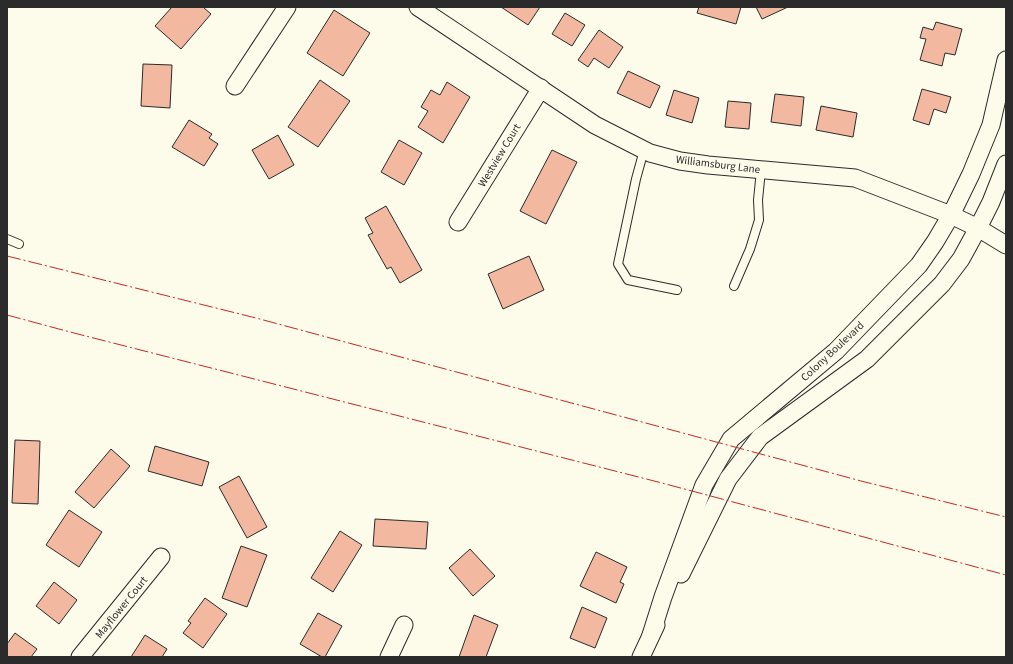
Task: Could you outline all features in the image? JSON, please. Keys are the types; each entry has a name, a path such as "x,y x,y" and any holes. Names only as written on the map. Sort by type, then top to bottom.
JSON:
{"street":[{"path":"235,86 287,7"},
{"name":"Williamsburg Lane","path":"418,7 595,124 650,153 680,161 855,178 951,215 978,228 1006,245"},
{"name":"Colony Boulevard","path":"651,635 663,597 704,485 731,439 836,351 919,265 951,215 971,174 991,125 1006,60"},
{"name":"Westview Court","path":"458,222 541,88"},
{"name":"Colony Boulevard","path":"641,657 728,479 760,437 867,359 942,284 961,259 978,228 991,202 1006,164"},
{"name":"Mayflower Court","path":"80,657 161,557"},
{"path":"389,657 404,625"}],"lane":[{"path":"644,150 636,179 618,264 628,280 677,290"},
{"path":"734,286 750,249 759,220 758,200 761,170"},
{"path":"7,240 20,244"}],"building":[{"path":"172,7 203,7 211,14 181,49 155,26"},
{"path":"501,7 540,7 528,25"},
{"path":"699,7 741,7 736,24 697,13"},
{"path":"756,7 788,7 762,19"},
{"path":"334,10 370,33 343,76 307,53"},
{"path":"565,13 585,25 572,46 552,34"},
{"path":"936,22 962,29 955,55 945,53 942,66 920,60 926,39 920,38 923,27 933,30"},
{"path":"599,30 623,47 609,68 594,58 588,67 578,60"},
{"path":"143,64 172,65 170,108 141,106"},
{"path":"628,71 660,86 650,108 617,93"},
{"path":"320,80 350,101 318,147 288,127"},
{"path":"447,82 470,97 443,143 418,127 428,111 421,107 431,90 440,95"},
{"path":"922,89 951,97 946,113 934,109 929,125 913,120"},
{"path":"674,90 699,98 692,123 666,115"},
{"path":"775,94 804,97 801,126 771,122"},
{"path":"728,101 751,103 749,129 725,127"},
{"path":"821,106 857,113 853,137 816,130"},
{"path":"189,120 212,134 209,138 218,144 204,166 172,147"},
{"path":"278,135 294,165 269,179 252,150"},
{"path":"399,140 422,153 404,185 381,172"},
{"path":"552,150 577,162 546,224 520,211"},
{"path":"386,206 422,270 400,283 391,267 387,269 368,235 373,233 365,218"},
{"path":"529,256 544,290 503,309 488,274"},
{"path":"15,440 40,441 38,504 12,503"},
{"path":"155,446 209,462 202,486 148,471"},
{"path":"111,449 130,466 94,508 75,492"},
{"path":"239,476 267,527 247,538 219,487"},
{"path":"69,510 102,532 79,567 46,545"},
{"path":"375,519 428,522 426,549 373,546"},
{"path":"340,531 362,545 333,592 311,578"},
{"path":"241,546 267,555 247,607 222,598"},
{"path":"470,549 495,576 473,596 449,568"},
{"path":"596,552 627,567 620,582 624,584 616,603 580,586"},
{"path":"54,582 77,600 59,624 36,606"},
{"path":"205,598 227,614 203,648 183,633 191,623 188,621"},
{"path":"582,607 607,618 595,648 570,638"},
{"path":"318,613 342,626 325,657 322,657 300,644"},
{"path":"474,615 498,625 486,657 459,657"},
{"path":"15,633 37,649 31,657 7,657 7,644"},
{"path":"145,635 167,649 162,657 131,657"}],"power":[{"path":"7,256 256,318 861,481 1006,517"},
{"path":"7,315 662,483 1006,575"}]}
